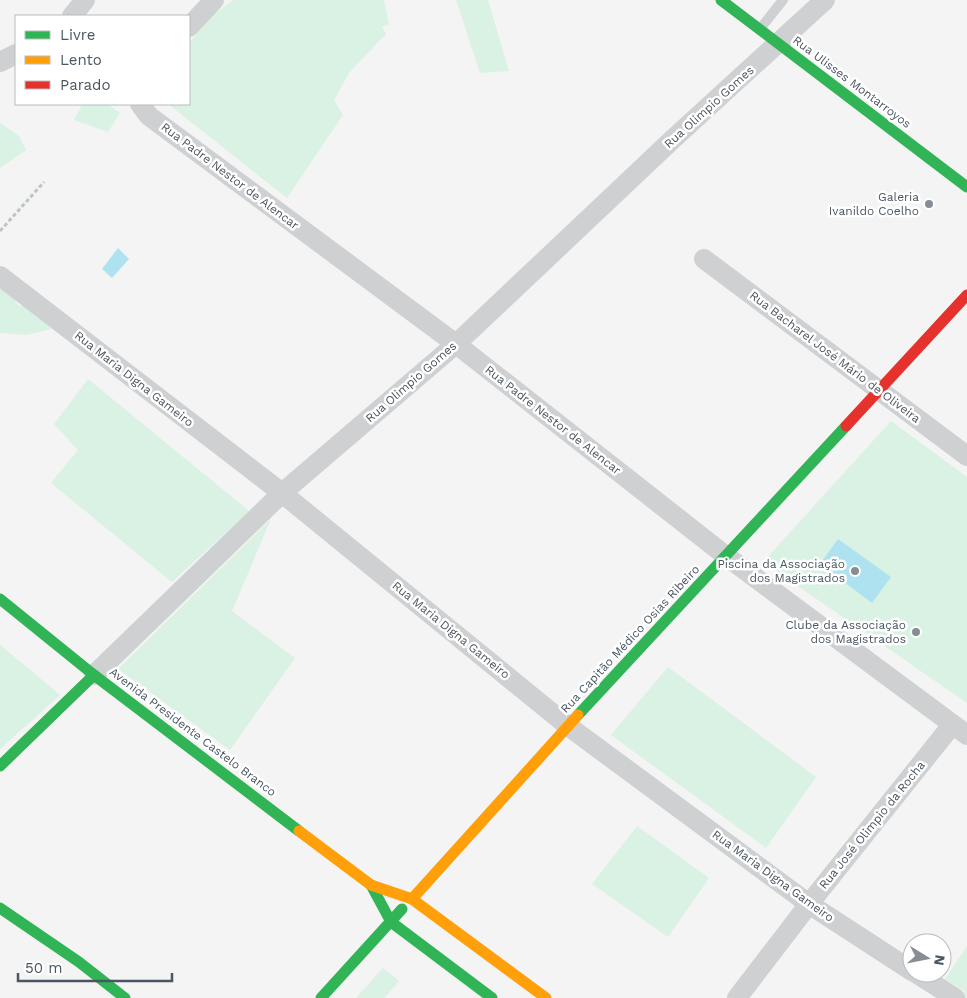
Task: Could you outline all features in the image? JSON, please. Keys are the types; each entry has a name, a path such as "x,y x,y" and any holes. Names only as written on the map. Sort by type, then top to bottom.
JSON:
{"main road":[{"name":"Rua Ulisses Montarroyos","path":"721,0 967,187"},
{"name":"Rua Capitão Médico Osias Ribeiro","path":"321,998 877,389 967,295"},
{"name":"Avenida Presidente Castelo Branco","path":"0,599 94,675 371,885 412,899 546,998"},
{"name":"Rua Olimpio Gomes","path":"0,766 94,675"},
{"name":"Rua Capitão Médico Osias Ribeiro","path":"432,912 429,895 436,872"},
{"name":"Avenida Presidente Castelo Branco","path":"371,885 391,922 492,998"},
{"path":"0,908 79,962 125,998"}],"street":[{"path":"73,15 85,0"},
{"path":"190,26 214,0"},
{"name":"Rua Olimpio Gomes","path":"94,675 282,493 456,344 825,0"},
{"path":"0,62 15,54"},
{"name":"Rua Padre Nestor de Alencar","path":"141,105 149,116 456,344 726,556 960,730"},
{"name":"Rua Bacharel José Mário de Oliveira","path":"704,259 967,456"},
{"name":"Rua Maria Digna Gameiro","path":"0,276 282,493 568,726 808,904 902,964"},
{"name":"Rua José Olimpio da Rocha","path":"737,998 808,904 960,730"},
{"path":"932,983 955,998"}],"lane":[{"path":"759,29 783,0"}],"path":[{"path":"0,231 44,182"}],"green space":[{"path":"233,0 384,0 389,25 382,26 386,34 349,73 334,100 343,115 287,198 169,105 190,105 190,42 214,14"},
{"path":"456,0 488,0 509,71 480,73"},
{"path":"82,105 108,105 120,113 108,132 74,120"},
{"path":"0,123 19,136 26,150 0,168"},
{"path":"0,289 9,293 19,306 31,306 43,314 51,329 26,335 0,333"},
{"path":"88,379 249,511 172,582 51,483 78,450 54,424"},
{"name":"Clube da Associação dos Magistrados","path":"891,421 967,477 967,703 763,562"},
{"path":"271,519 232,611 295,658 230,750 118,669"},
{"path":"0,645 60,695 0,749"},
{"path":"668,667 816,777 766,848 611,735"},
{"path":"637,826 709,878 668,937 592,884"},
{"path":"967,946 967,998 960,998 965,991 952,983 952,968"},
{"path":"383,968 399,981 384,998 356,998"}],"water":[{"path":"118,248 129,259 112,278 102,269"},
{"name":"Piscina da Associação dos Magistrados","path":"838,539 891,577 872,603 820,564"}],"traffic: fast":[{"path":"721,0 967,187"},
{"path":"578,715 846,426"},
{"path":"0,599 94,675 299,831"},
{"path":"0,766 94,675"},
{"path":"371,885 391,922 492,998"},
{"path":"0,908 79,962 125,998"},
{"path":"321,998 402,909"}],"traffic: slow":[{"path":"412,899 578,715"},
{"path":"299,831 371,885 412,899 546,998"}],"traffic: jam":[{"path":"846,426 967,295"}],"place":[{"name":"Galeria Ivanildo Coelho","path":"929,204"},
{"name":"Piscina da Associação dos Magistrados","path":"855,571"},
{"name":"Clube da Associação dos Magistrados","path":"916,632"}]}
